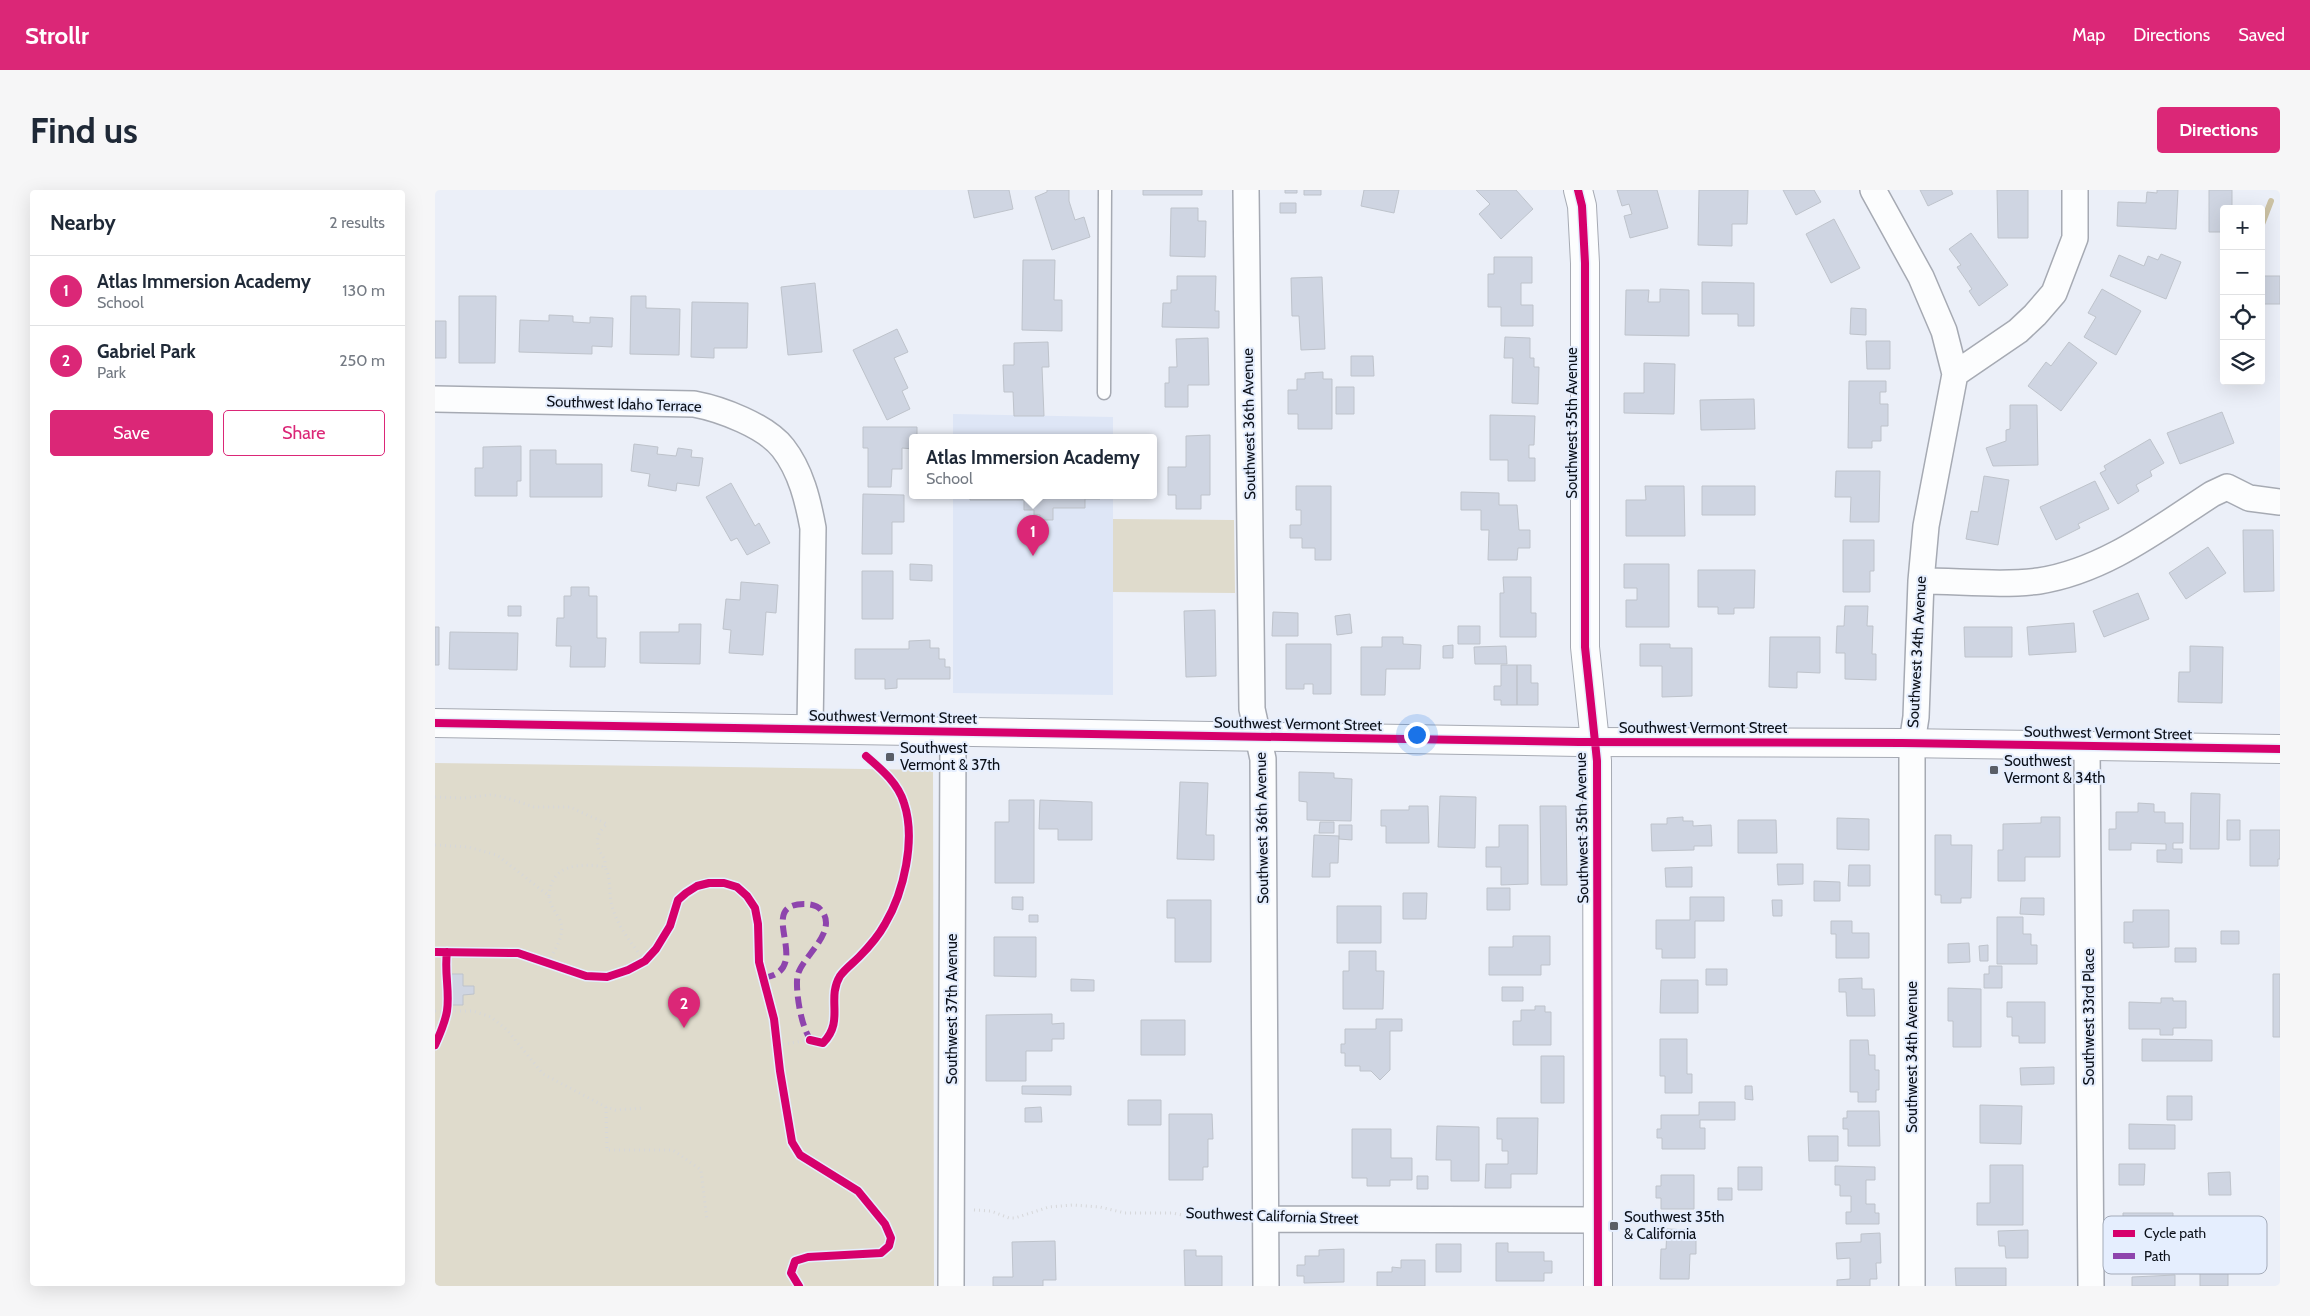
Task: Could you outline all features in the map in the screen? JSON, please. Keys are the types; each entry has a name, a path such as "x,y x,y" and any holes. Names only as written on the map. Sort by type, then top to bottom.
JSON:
{"main road":[{"name":"Southwest 35th Avenue","path":"1578,190 1582,206 1585,263 1585,647 1597,761 1598,1286"},
{"name":"Southwest Vermont Street","path":"435,724 1595,742 2280,749"}],"street":[{"name":"Southwest 36th Avenue","path":"1246,190 1252,709 1263,759 1266,1286"},
{"name":"Southwest 34th Avenue","path":"1873,190 1921,277 1944,330 1955,374 1926,526 1921,581 1915,717 1911,744 1911,1286"},
{"path":"1955,374 2018,331 2054,294 2075,238 2075,190"},
{"name":"Southwest Idaho Terrace","path":"435,399 694,404 740,418 783,447 798,473 807,499 813,528 810,729"},
{"path":"1921,581 2038,581 2071,574 2128,548 2212,494 2227,487 2249,498 2280,502"},
{"name":"Southwest 37th Avenue","path":"951,1286 953,732"},
{"name":"Southwest 33rd Place","path":"2087,747 2091,1286"},
{"name":"Southwest California Street","path":"1265,1219 1598,1220"}],"lane":[{"path":"1104,393 1105,190"}],"path":[{"path":"435,797 463,798 490,795 504,797 534,807 570,806 607,824 597,838 597,850 605,859 605,867 609,875 611,901 617,920 645,961"},
{"path":"435,845 468,847 497,855 549,896"},
{"path":"548,963 562,932 560,920 551,906 549,896 553,879 562,870 577,865 605,867"},
{"path":"435,948 447,952"},
{"path":"435,1010 473,1011 491,1017 507,1030 543,1074 606,1107 615,1110 645,1108"},
{"path":"778,1045 810,1040"},
{"path":"606,1107 607,1150 673,1150 701,1170 707,1221"}],"shaded area":[{"path":"953,414 1113,417 1113,434 953,434"},
{"path":"953,499 1113,499 1113,695 953,693"},
{"path":"1113,519 1234,520 1235,593 1113,592"},
{"path":"435,763 933,770 934,1286 435,1286"}],"building":[{"path":"968,190 1009,190 1013,209 974,218"},
{"path":"1047,190 1069,190 1069,201 1075,220 1084,217 1090,237 1052,250 1035,197 1047,192"},
{"path":"1143,190 1202,190 1202,195 1143,195"},
{"path":"1285,190 1297,190 1297,193 1285,193"},
{"path":"1304,190 1321,190 1321,195 1304,195"},
{"path":"1364,190 1399,190 1394,213 1361,206"},
{"path":"1476,190 1516,190 1533,209 1501,239 1479,214 1490,204"},
{"path":"1617,190 1657,190 1668,228 1630,238 1624,216 1632,214 1629,204 1622,206"},
{"path":"1699,190 1748,190 1747,224 1732,224 1732,246 1698,245"},
{"path":"1783,190 1814,190 1821,202 1796,215"},
{"path":"1920,190 1951,190 1953,194 1928,206"},
{"path":"1997,190 2028,190 2028,238 1998,238"},
{"path":"2157,190 2178,190 2176,229 2117,226 2118,202 2146,203 2147,192 2157,193"},
{"path":"2209,190 2232,190 2232,205 2220,205 2220,232 2209,232"},
{"path":"1280,203 1296,203 1296,213 1280,213"},
{"path":"1171,208 1198,208 1198,221 1206,221 1205,257 1170,256"},
{"path":"1834,219 1860,268 1831,283 1806,234"},
{"path":"1971,233 2008,285 1979,306 1969,291 1972,289 1957,267 1961,265 1949,249"},
{"path":"2161,254 2181,262 2166,299 2110,276 2119,255 2144,266 2148,256 2158,260"},
{"path":"1494,257 1532,257 1532,283 1521,283 1521,305 1533,305 1533,326 1501,326 1501,307 1488,307 1488,274 1494,274"},
{"path":"1023,260 1055,260 1054,300 1062,300 1062,331 1022,330"},
{"path":"1177,276 1216,276 1215,311 1219,311 1219,328 1162,327 1163,303 1171,303 1171,290 1177,290"},
{"path":"2265,276 2280,276 2280,304 2265,304"},
{"path":"1322,277 1325,349 1301,350 1299,316 1292,316 1291,278"},
{"path":"1702,282 1754,283 1754,326 1738,326 1738,314 1702,314"},
{"path":"815,283 822,352 788,355 781,287"},
{"path":"1660,289 1689,290 1689,336 1625,335 1626,290 1649,290 1648,302 1660,302"},
{"path":"2102,289 2141,311 2116,355 2084,337 2096,317 2088,313"},
{"path":"459,296 496,296 495,363 459,363"},
{"path":"631,296 646,296 646,308 680,309 679,355 630,354"},
{"path":"692,302 748,303 747,348 714,348 714,358 691,357"},
{"path":"1851,308 1866,309 1866,335 1850,334"},
{"path":"549,315 573,316 573,322 590,323 590,317 613,318 612,347 592,346 592,354 519,352 520,320 549,321"},
{"path":"435,321 446,321 446,358 435,358"},
{"path":"897,329 908,352 894,358 908,388 902,391 910,409 887,420 853,350"},
{"path":"1505,337 1530,338 1530,358 1534,358 1534,367 1539,367 1538,404 1512,403 1513,358 1504,358"},
{"path":"1208,338 1209,385 1188,385 1188,407 1165,407 1165,383 1169,383 1169,367 1177,367 1176,339"},
{"path":"1866,341 1890,341 1890,369 1867,369"},
{"path":"1048,342 1049,367 1042,367 1044,416 1014,416 1013,392 1004,392 1003,365 1014,365 1014,343"},
{"path":"2069,342 2097,363 2061,411 2028,386 2046,362 2051,366"},
{"path":"1351,356 1373,356 1374,376 1351,376"},
{"path":"1644,363 1675,364 1674,414 1624,413 1624,393 1644,393"},
{"path":"1323,372 1323,379 1332,379 1332,429 1298,429 1298,414 1288,414 1288,390 1297,390 1297,379 1305,379 1305,373"},
{"path":"1849,381 1886,381 1886,392 1880,392 1880,404 1888,404 1888,426 1881,426 1881,441 1872,441 1872,448 1848,448"},
{"path":"1336,387 1354,387 1354,414 1336,414"},
{"path":"1754,399 1755,429 1701,430 1700,400"},
{"path":"2010,405 2037,405 2038,465 1993,466 1986,448 2006,441 2006,430 2010,429"},
{"path":"2222,412 2234,443 2180,464 2167,433"},
{"path":"1490,415 1535,416 1534,445 1529,445 1529,458 1535,458 1535,481 1508,481 1508,460 1490,460"},
{"path":"863,427 917,427 917,434 909,434 909,449 902,448 902,469 892,469 891,487 868,487 868,448 863,448"},
{"path":"1210,435 1210,495 1201,495 1201,509 1176,509 1176,495 1168,495 1168,467 1186,467 1186,436"},
{"path":"2150,439 2164,463 2150,471 2152,476 2136,485 2139,491 2118,504 2100,473 2106,470 2104,466"},
{"path":"634,444 658,447 657,454 676,456 678,448 692,450 691,457 703,458 699,486 677,483 676,491 648,486 650,474 631,471"},
{"path":"521,446 521,481 517,481 517,496 475,496 475,468 483,468 483,447"},
{"path":"530,450 556,450 556,464 602,464 602,497 530,497"},
{"path":"1836,471 1880,471 1879,522 1850,522 1851,497 1835,497"},
{"path":"1984,476 2009,480 1998,545 1966,539 1971,511 1978,512"},
{"path":"2095,481 2109,509 2078,524 2080,528 2056,540 2040,507"},
{"path":"731,483 755,526 759,523 770,543 747,555 737,538 731,541 706,497"},
{"path":"1296,486 1331,486 1331,560 1315,560 1315,548 1302,548 1302,538 1290,538 1290,525 1301,525 1301,510 1296,510"},
{"path":"1645,486 1684,486 1685,536 1626,536 1626,500 1646,500"},
{"path":"1702,486 1755,486 1755,515 1702,515"},
{"path":"1461,492 1499,493 1499,505 1517,505 1519,530 1530,530 1530,548 1518,548 1517,560 1488,560 1489,530 1481,530 1481,510 1461,510"},
{"path":"863,494 904,495 904,522 892,522 892,554 862,554"},
{"path":"1085,499 1085,508 1053,508 1053,520 1040,520 1040,515 1034,515 1034,510 1024,510 1024,500 970,500"},
{"path":"2243,530 2273,530 2274,591 2244,592"},
{"path":"1843,540 1874,540 1874,571 1870,571 1870,592 1843,592"},
{"path":"2208,547 2226,573 2186,599 2169,573"},
{"path":"910,564 932,565 932,581 910,580"},
{"path":"1624,564 1669,564 1669,627 1626,627 1626,600 1637,600 1637,588 1624,588"},
{"path":"1698,570 1755,570 1754,608 1734,608 1734,614 1718,614 1718,607 1698,607"},
{"path":"862,571 893,571 893,619 862,619"},
{"path":"1503,577 1531,577 1531,613 1536,613 1536,637 1500,637 1500,593 1504,593"},
{"path":"741,582 778,585 776,613 766,612 763,655 729,653 731,630 723,629 726,599 740,600"},
{"path":"571,587 589,587 589,596 597,596 597,638 606,638 605,667 570,667 571,646 556,646 557,618 564,618 564,596 571,596"},
{"path":"2138,593 2149,619 2104,637 2093,611"},
{"path":"508,606 521,606 521,616 508,616"},
{"path":"1845,606 1868,606 1867,626 1873,626 1872,654 1876,654 1876,680 1845,679 1845,653 1836,653 1837,626 1844,626"},
{"path":"1215,610 1216,676 1186,677 1184,611"},
{"path":"1273,612 1298,613 1298,636 1272,636"},
{"path":"1350,614 1352,633 1337,635 1335,616"},
{"path":"2074,623 2076,652 2029,655 2027,627"},
{"path":"679,624 701,624 700,664 640,663 640,632 679,632"},
{"path":"1458,626 1480,626 1480,644 1458,644"},
{"path":"435,627 439,627 439,665 435,665"},
{"path":"1964,627 2012,627 2012,657 1965,657"},
{"path":"450,632 518,633 517,670 449,669"},
{"path":"1382,637 1403,637 1403,644 1421,645 1420,669 1386,669 1385,695 1361,695 1361,647 1382,647"},
{"path":"1770,637 1820,637 1820,673 1797,672 1797,688 1769,687"},
{"path":"930,640 930,648 939,648 939,659 945,659 945,667 950,667 950,679 897,679 897,688 885,689 885,679 855,679 855,649 909,649 909,641"},
{"path":"1286,644 1331,644 1331,694 1313,694 1313,684 1304,684 1304,689 1286,689"},
{"path":"1640,644 1670,644 1670,648 1692,648 1692,696 1662,697 1662,666 1640,666"},
{"path":"1453,645 1453,658 1443,658 1443,646"},
{"path":"1506,646 1507,664 1475,664 1474,647"},
{"path":"2190,646 2223,647 2222,703 2178,702 2179,672 2190,672"},
{"path":"1501,665 1517,665 1517,705 1501,705 1501,700 1494,700 1494,686 1501,686"},
{"path":"1517,665 1531,665 1531,683 1538,683 1538,705 1517,705"},
{"path":"1299,772 1334,773 1334,778 1352,779 1351,821 1307,820 1307,802 1299,801"},
{"path":"1180,782 1208,783 1206,835 1214,835 1214,860 1177,859"},
{"path":"2191,793 2220,794 2219,849 2190,849"},
{"path":"1440,796 1476,797 1475,848 1438,847"},
{"path":"1009,800 1034,800 1034,883 995,883 995,822 1009,822"},
{"path":"1040,800 1092,802 1092,840 1058,840 1058,829 1039,829"},
{"path":"2138,803 2154,804 2154,812 2165,812 2165,823 2183,823 2183,843 2173,843 2173,849 2182,849 2182,863 2157,862 2157,850 2166,850 2166,844 2131,843 2131,850 2109,850 2109,829 2116,829 2116,812 2138,812"},
{"path":"1409,806 1428,806 1429,843 1386,843 1386,826 1381,826 1381,810 1409,810"},
{"path":"1540,806 1566,806 1567,885 1541,885"},
{"path":"1683,817 1683,821 1693,821 1693,826 1711,825 1712,846 1694,846 1694,850 1652,851 1651,824 1667,824 1667,818"},
{"path":"2041,817 2060,817 2060,857 2025,857 2025,881 1998,881 1998,850 2003,850 2003,824 2041,823"},
{"path":"1837,818 1869,819 1869,850 1837,849"},
{"path":"1738,820 1776,820 1777,853 1738,853"},
{"path":"2227,820 2240,820 2240,840 2227,840"},
{"path":"1320,822 1334,822 1334,833 1319,833"},
{"path":"1339,825 1352,825 1352,840 1339,839"},
{"path":"1499,825 1528,825 1528,884 1501,885 1501,867 1486,867 1486,847 1499,847"},
{"path":"2250,830 2280,830 2280,859 2278,859 2278,866 2250,866"},
{"path":"1314,835 1339,836 1338,863 1330,863 1330,877 1312,877"},
{"path":"1935,835 1951,835 1951,845 1972,845 1971,898 1961,898 1961,903 1941,903 1941,895 1935,895"},
{"path":"1777,864 1803,864 1803,884 1778,885"},
{"path":"1849,865 1870,865 1870,886 1848,886"},
{"path":"1692,867 1692,887 1666,887 1665,868"},
{"path":"1814,881 1840,882 1840,901 1814,901"},
{"path":"1487,888 1510,888 1510,910 1487,910"},
{"path":"1403,893 1427,893 1426,919 1403,919"},
{"path":"1012,897 1023,897 1023,910 1012,909"},
{"path":"1690,897 1724,897 1724,921 1695,921 1695,958 1662,958 1662,949 1656,949 1656,920 1690,920"},
{"path":"2021,898 2044,898 2044,915 2020,914"},
{"path":"1167,900 1211,900 1211,962 1175,962 1175,918 1167,918"},
{"path":"1772,900 1782,900 1782,916 1773,916"},
{"path":"1337,906 1381,906 1381,943 1337,943"},
{"path":"2133,910 2169,910 2169,947 2133,948 2133,943 2124,943 2124,922 2133,922"},
{"path":"1029,915 1038,915 1038,922 1029,922"},
{"path":"1997,917 2023,917 2023,934 2031,934 2031,945 2037,945 2037,964 1997,964"},
{"path":"1831,921 1852,921 1852,933 1869,933 1869,958 1836,958 1836,934 1831,934"},
{"path":"2221,931 2239,931 2239,944 2221,944"},
{"path":"1513,936 1550,936 1550,965 1541,965 1541,975 1489,975 1489,947 1513,947"},
{"path":"994,937 1036,937 1036,977 994,976"},
{"path":"1969,943 1970,962 1948,963 1948,944"},
{"path":"1988,945 1988,961 1980,961 1979,946"},
{"path":"2175,948 2196,948 2196,962 2175,962"},
{"path":"1349,951 1376,951 1376,971 1384,971 1383,1009 1343,1009 1343,971 1349,971"},
{"path":"1989,966 2002,966 2002,988 1984,988 1984,974 1989,974"},
{"path":"1706,969 1727,969 1727,985 1706,985"},
{"path":"448,974 463,974 463,986 474,986 474,994 463,995 463,1005 449,1005"},
{"path":"2273,974 2280,974 2280,1037 2273,1037"},
{"path":"1862,978 1862,989 1874,989 1875,1016 1847,1016 1846,992 1839,992 1839,979"},
{"path":"1071,979 1094,980 1094,991 1071,991"},
{"path":"1661,980 1698,980 1698,1013 1660,1013"},
{"path":"1502,987 1523,987 1523,1001 1502,1001"},
{"path":"1948,988 1981,989 1981,1047 1953,1047 1953,1021 1948,1021"},
{"path":"2161,998 2173,998 2173,1001 2186,1001 2186,1028 2173,1028 2173,1035 2160,1035 2160,1029 2129,1029 2129,1002 2161,1003"},
{"path":"2007,1002 2045,1002 2045,1043 2019,1043 2019,1036 2012,1036 2012,1017 2007,1017"},
{"path":"1535,1006 1545,1006 1545,1012 1551,1012 1551,1045 1513,1045 1513,1021 1521,1021 1521,1010 1535,1010"},
{"path":"1052,1014 1052,1024 1064,1023 1064,1039 1052,1039 1052,1051 1026,1051 1026,1081 986,1081 986,1015"},
{"path":"1376,1019 1402,1019 1402,1031 1390,1031 1390,1070 1380,1080 1371,1071 1360,1071 1360,1066 1345,1066 1345,1053 1341,1053 1341,1044 1345,1044 1345,1029 1376,1029"},
{"path":"1141,1020 1185,1020 1185,1055 1141,1055"},
{"path":"1660,1039 1687,1039 1687,1074 1692,1074 1692,1093 1665,1093 1665,1076 1660,1076"},
{"path":"2142,1039 2212,1040 2212,1061 2142,1061"},
{"path":"1850,1040 1868,1040 1869,1055 1875,1055 1875,1070 1879,1070 1879,1090 1876,1090 1876,1102 1858,1102 1858,1092 1850,1092"},
{"path":"1541,1056 1564,1056 1564,1103 1541,1103"},
{"path":"2054,1067 2054,1084 2021,1085 2020,1068"},
{"path":"1022,1086 1071,1086 1071,1095 1022,1094"},
{"path":"1745,1086 1752,1086 1753,1100 1745,1099"},
{"path":"2167,1096 2192,1096 2192,1120 2167,1120"},
{"path":"1128,1100 1161,1100 1161,1125 1128,1125"},
{"path":"1699,1102 1735,1102 1735,1120 1700,1120 1700,1128 1705,1128 1705,1149 1662,1149 1662,1138 1657,1138 1657,1129 1661,1129 1661,1115 1699,1115"},
{"path":"1980,1105 2022,1106 2021,1144 1980,1143"},
{"path":"1041,1107 1042,1122 1025,1122 1025,1108"},
{"path":"1847,1111 1879,1111 1880,1146 1848,1146 1848,1129 1843,1129 1843,1118 1847,1118"},
{"path":"1169,1114 1212,1114 1213,1139 1208,1139 1208,1167 1203,1167 1203,1180 1169,1180"},
{"path":"1497,1118 1538,1118 1537,1174 1511,1174 1511,1188 1485,1188 1486,1164 1508,1164 1508,1151 1502,1151 1502,1139 1497,1139"},
{"path":"2129,1124 2175,1125 2175,1149 2129,1149"},
{"path":"1437,1126 1479,1127 1479,1181 1451,1181 1451,1160 1436,1160"},
{"path":"1352,1129 1391,1129 1391,1158 1412,1158 1412,1180 1390,1180 1390,1186 1367,1186 1367,1178 1352,1178"},
{"path":"1808,1136 1838,1136 1838,1161 1809,1161"},
{"path":"2119,1164 2145,1164 2144,1185 2119,1185"},
{"path":"1990,1165 2023,1165 2023,1225 1977,1225 1977,1203 1990,1203"},
{"path":"1835,1166 1875,1167 1875,1180 1866,1180 1866,1204 1875,1204 1875,1213 1879,1213 1879,1224 1846,1224 1846,1212 1851,1212 1851,1196 1840,1196 1840,1185 1835,1185"},
{"path":"1738,1167 1762,1167 1762,1190 1738,1190"},
{"path":"2230,1172 2231,1195 2209,1195 2208,1173"},
{"path":"1661,1175 1694,1175 1694,1209 1661,1209 1661,1198 1656,1198 1656,1186 1661,1186"},
{"path":"1417,1176 1428,1176 1428,1189 1417,1189"},
{"path":"1718,1188 1732,1188 1732,1200 1718,1200"},
{"path":"2123,1213 2173,1213 2173,1216 2123,1216"},
{"path":"1667,1229 1689,1230 1689,1237 1696,1237 1696,1254 1690,1254 1689,1279 1660,1279 1661,1249 1666,1249"},
{"path":"2028,1230 2028,1258 2006,1258 2005,1246 1999,1246 1998,1231"},
{"path":"1880,1233 1881,1263 1876,1263 1877,1279 1870,1279 1870,1286 1837,1286 1837,1280 1850,1279 1850,1258 1837,1259 1836,1243 1861,1242 1861,1234"},
{"path":"1055,1241 1056,1280 1043,1280 1043,1286 993,1286 993,1277 1013,1277 1012,1242"},
{"path":"1496,1243 1508,1243 1508,1252 1544,1252 1544,1261 1552,1261 1552,1273 1544,1273 1544,1281 1496,1281"},
{"path":"1436,1244 1461,1244 1461,1272 1436,1272"},
{"path":"1344,1249 1344,1282 1304,1283 1304,1276 1297,1276 1297,1265 1305,1265 1305,1256 1319,1256 1319,1250"},
{"path":"1184,1250 1196,1250 1196,1256 1222,1256 1222,1286 1185,1286"},
{"path":"1401,1260 1425,1260 1425,1286 1377,1286 1377,1272 1392,1272 1392,1267 1401,1268"},
{"path":"1955,1268 2006,1268 2006,1286 1956,1286"},
{"path":"2200,1274 2228,1274 2228,1286 2200,1286"},
{"path":"2175,1275 2175,1286 2132,1286 2132,1277"}],"waterway":[{"path":"2265,217 2271,201"}],"marked path":[{"path":"763,978 778,973 785,963 784,914 790,907 804,904 819,908 825,918 826,926 823,935 801,967 797,980 800,1011 806,1031 814,1042"}],"cycle path":[{"path":"1578,190 1582,206 1585,263 1585,647 1597,761 1598,1286"},
{"path":"435,723 1579,742 1902,743 2280,749"},
{"path":"810,1040 823,1043 829,1035 833,1026 836,985 840,976 866,950 883,928 898,897 903,881 909,833 904,803 898,789 883,771 866,756"},
{"path":"435,952 518,953 586,976 607,977 628,970 645,961 656,949 670,926 678,900 697,886 709,883 724,883 737,887 747,896 755,908 758,924 759,962 774,1019 780,1071 792,1142 800,1155 858,1191 885,1224 891,1238 889,1246 881,1253 808,1257 795,1261 791,1273 799,1286"},
{"path":"435,1045 447,1011 447,952"}],"place":[{"name":"Atlas Immersion Academy","path":"1033,556"},
{"name":"Southwest Vermont & 37th","path":"890,757"},
{"name":"Southwest Vermont & 34th","path":"1994,770"},
{"name":"Gabriel Park","path":"684,1028"},
{"name":"Southwest 35th & California","path":"1614,1226"}]}
